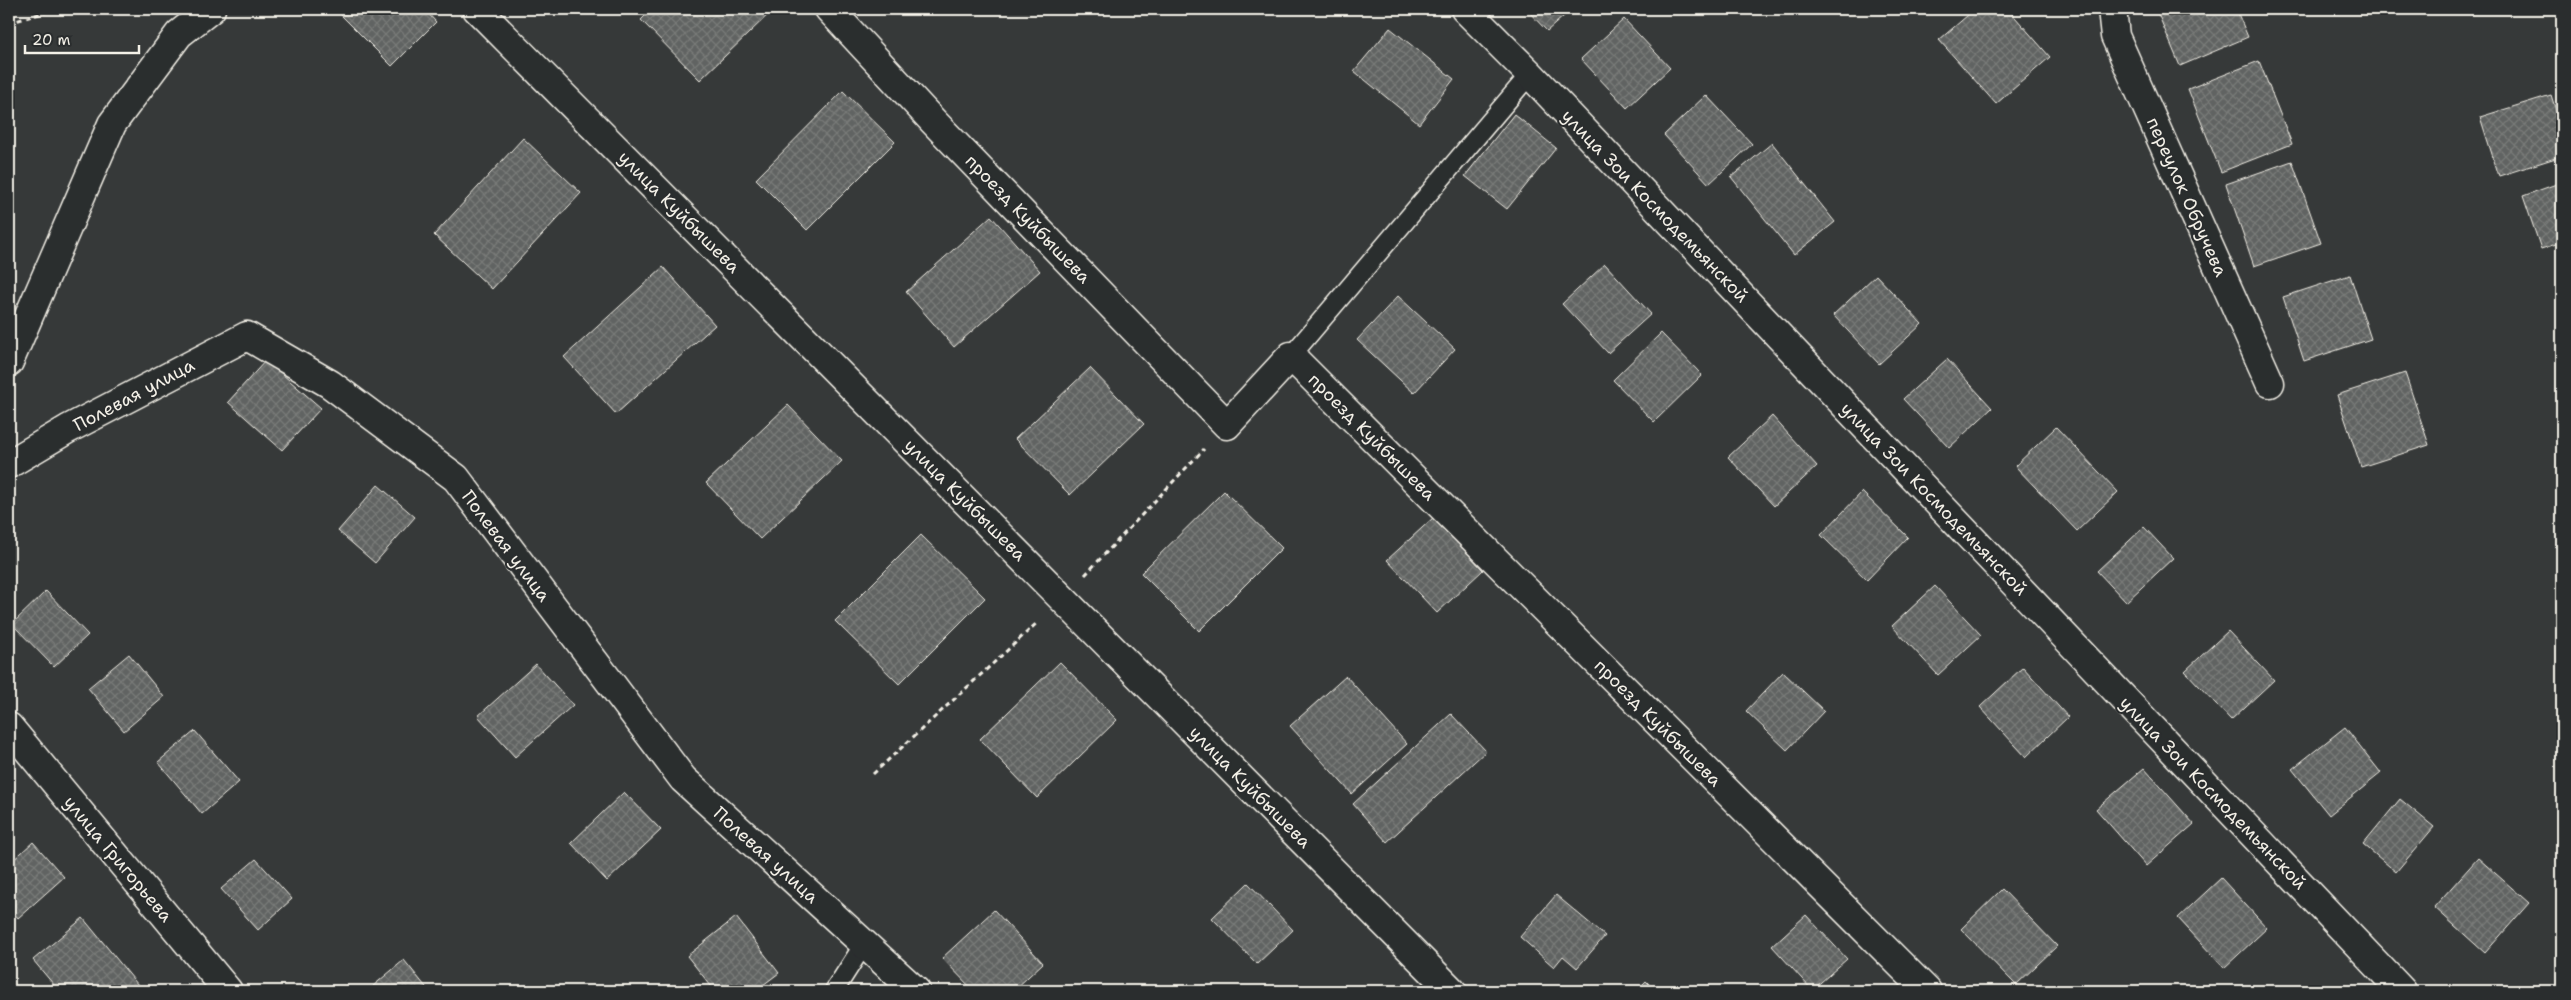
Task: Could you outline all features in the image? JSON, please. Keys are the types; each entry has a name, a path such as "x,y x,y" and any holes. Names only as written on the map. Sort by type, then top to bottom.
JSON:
{"street":[{"path":"9,362 112,124 179,34 210,9"},
{"name":"улица Куйбышева","path":"477,9 1452,991"},
{"name":"проезд Куйбышева","path":"829,9 933,121 1227,425 1291,356 1927,991"},
{"name":"улица Зои Космодемьянской","path":"1465,9 1530,74 2402,991"},
{"name":"переулок Обручева","path":"2112,9 2115,36 2270,383"},
{"name":"Полевая улица","path":"9,464 68,429 247,336 330,384 456,478 683,780 916,991"},
{"name":"улица Григорьева","path":"9,727 228,991"}],"lane":[{"path":"1291,356 1530,74"},
{"path":"834,991 864,944"}],"path":[{"path":"9,24 56,9"}],"building":[{"path":"344,9 424,9 436,22 392,66 339,13"},
{"path":"652,9 774,9 700,80 641,20"},
{"path":"1526,9 1572,9 1547,31"},
{"path":"1975,9 2008,9 2050,57 1996,104 1939,40"},
{"path":"2156,9 2236,9 2248,37 2180,66"},
{"path":"1624,19 1670,68 1627,108 1581,59"},
{"path":"1390,28 1454,79 1419,124 1354,71"},
{"path":"2259,61 2292,144 2221,172 2188,89"},
{"path":"843,91 895,142 807,230 756,179"},
{"path":"1706,95 1752,144 1709,184 1664,135"},
{"path":"2551,95 2562,129 2562,156 2499,176 2480,117"},
{"path":"1514,114 1556,148 1507,209 1465,176"},
{"path":"523,138 581,193 492,289 434,235"},
{"path":"1772,143 1835,222 1794,255 1731,177"},
{"path":"2292,161 2321,243 2254,266 2226,184"},
{"path":"2562,182 2562,242 2541,249 2523,196"},
{"path":"991,216 1040,271 954,347 906,292"},
{"path":"1605,264 1651,314 1608,353 1562,304"},
{"path":"663,267 715,325 616,414 564,357"},
{"path":"1876,275 1922,324 1879,364 1833,315"},
{"path":"2350,275 2371,339 2304,361 2283,297"},
{"path":"1398,296 1455,349 1414,393 1357,340"},
{"path":"1661,333 1702,375 1654,422 1613,380"},
{"path":"1947,359 1992,408 1949,448 1903,399"},
{"path":"266,360 321,408 282,450 228,402"},
{"path":"1090,368 1144,424 1070,495 1015,439"},
{"path":"2405,373 2429,445 2361,467 2337,395"},
{"path":"788,405 842,461 760,539 706,483"},
{"path":"1772,416 1817,466 1774,506 1728,457"},
{"path":"2056,427 2118,492 2077,531 2015,466"},
{"path":"378,485 415,517 375,563 338,531"},
{"path":"1224,491 1282,548 1199,631 1141,573"},
{"path":"1862,492 1908,537 1867,580 1821,535"},
{"path":"1434,517 1483,570 1437,613 1387,560"},
{"path":"2144,527 2173,558 2126,602 2097,571"},
{"path":"921,535 985,598 899,684 835,621"},
{"path":"1935,586 1981,635 1938,675 1892,626"},
{"path":"46,591 88,635 54,667 12,624"},
{"path":"2228,631 2274,680 2231,720 2185,671"},
{"path":"129,654 164,697 124,731 88,688"},
{"path":"1060,662 1117,720 1037,798 980,739"},
{"path":"536,664 573,705 515,757 478,716"},
{"path":"2023,667 2068,717 2026,757 1980,707"},
{"path":"1783,672 1824,711 1787,750 1746,711"},
{"path":"1346,676 1407,744 1352,794 1290,726"},
{"path":"1451,714 1486,751 1387,842 1353,804"},
{"path":"2345,727 2381,773 2329,815 2292,769"},
{"path":"195,731 239,782 202,814 158,762"},
{"path":"2144,768 2194,824 2146,866 2096,809"},
{"path":"624,792 661,830 607,881 571,843"},
{"path":"2400,799 2434,827 2396,872 2363,844"},
{"path":"33,842 64,877 18,918 9,907 9,864"},
{"path":"2478,858 2529,903 2485,953 2434,907"},
{"path":"256,859 292,899 258,930 221,889"},
{"path":"2221,878 2267,928 2224,968 2178,918"},
{"path":"1248,883 1293,930 1257,964 1212,918"},
{"path":"2002,889 2057,946 2016,985 1961,929"},
{"path":"1556,895 1605,936 1577,968 1563,956 1554,967 1520,937"},
{"path":"994,910 1043,963 1013,991 974,991 942,958"},
{"path":"1806,915 1847,959 1812,990 1772,946"},
{"path":"736,917 779,973 755,991 715,991 687,956"},
{"path":"83,918 138,985 130,991 59,991 33,960"},
{"path":"404,960 429,991 377,991 373,986"},
{"path":"1646,981 1656,991 1636,991"}]}
